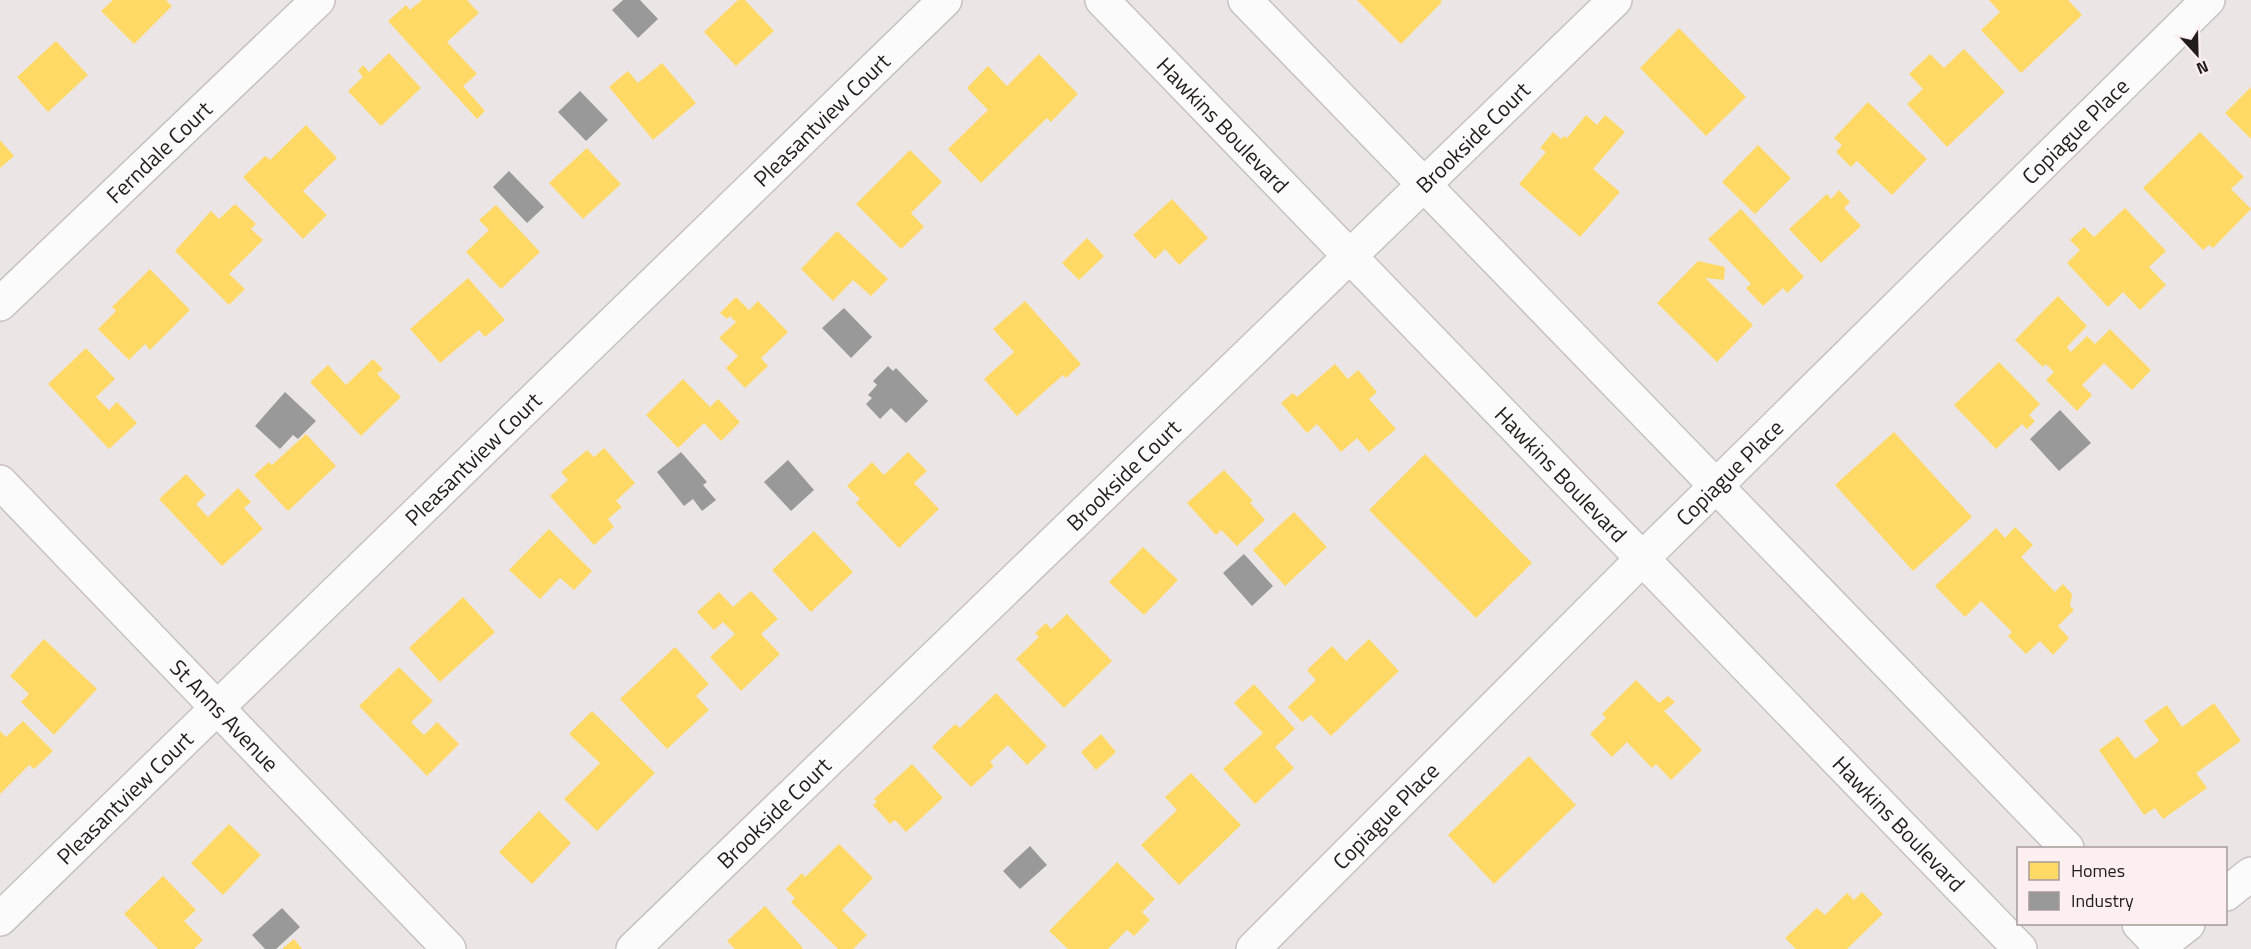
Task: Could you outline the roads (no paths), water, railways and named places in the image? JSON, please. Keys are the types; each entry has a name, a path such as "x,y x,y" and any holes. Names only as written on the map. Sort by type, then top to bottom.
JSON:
{"street":[{"name":"Ferndale Court","path":"0,304 318,0"},
{"name":"Pleasantview Court","path":"0,919 945,0"},
{"name":"Hawkins Boulevard","path":"1102,0 2020,949"},
{"path":"1245,0 2065,847"},
{"name":"Brookside Court","path":"633,949 1615,0"},
{"name":"Copiague Place","path":"1252,949 1643,558 2208,0"},
{"name":"St Anns Avenue","path":"0,482 450,949"},
{"path":"2227,893 2251,874"},
{"path":"2151,939 2186,925"}]}
